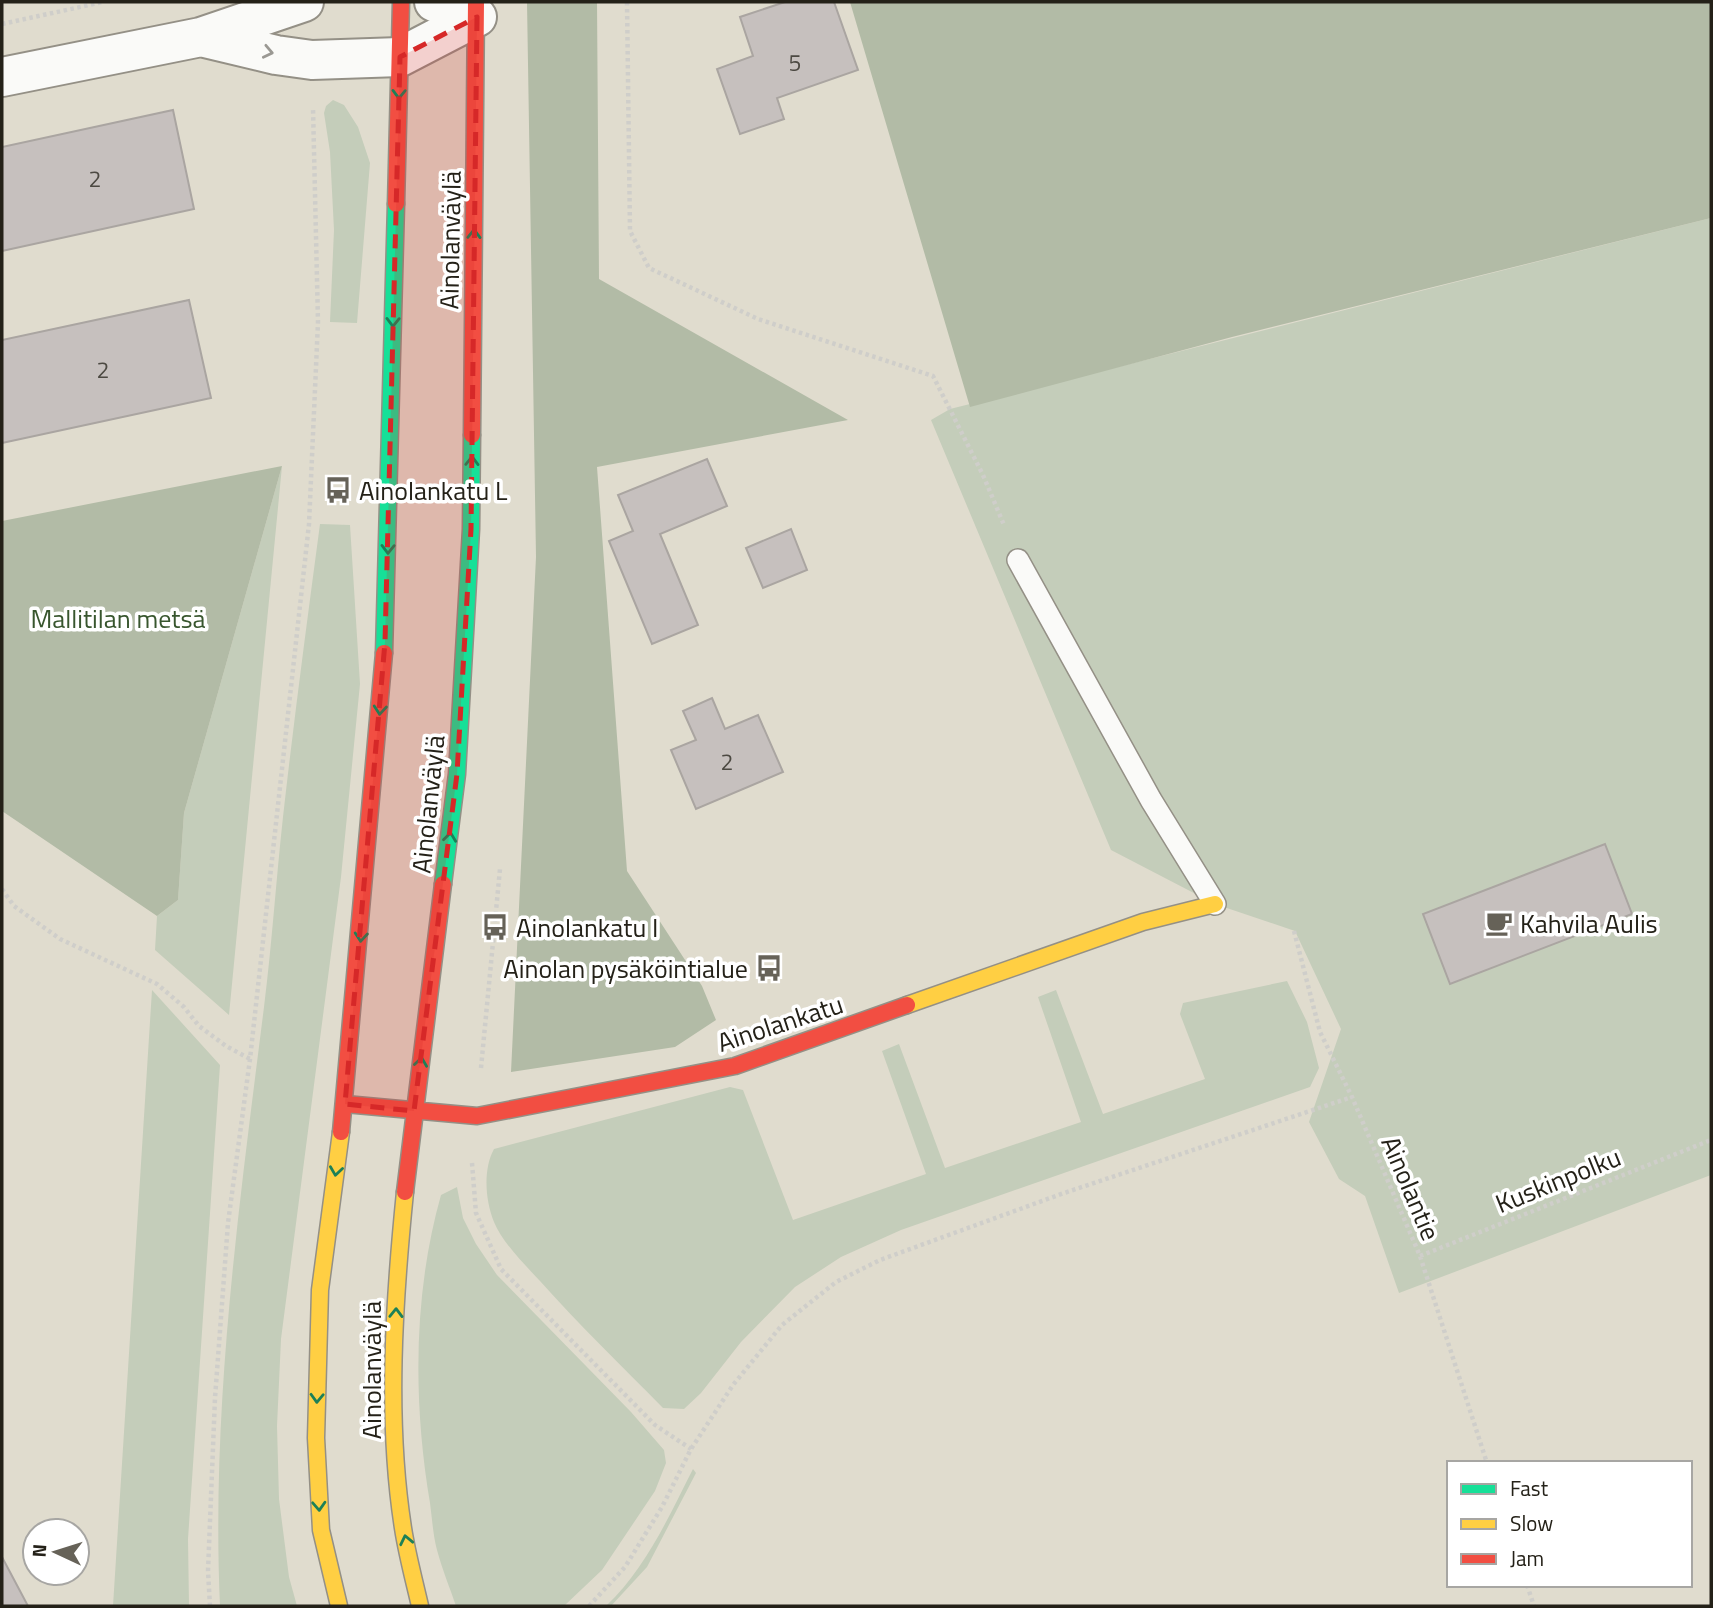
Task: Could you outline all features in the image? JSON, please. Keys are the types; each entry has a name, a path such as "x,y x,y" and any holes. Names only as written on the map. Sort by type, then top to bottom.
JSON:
{"main road":[{"name":"Ainolanväylä","path":"339,1606 321,1530 316,1438 320,1290 345,1104 386,642 401,2"},
{"name":"Ainolanväylä","path":"420,1606 403,1528 394,1431 396,1282 414,1111 430,1002 459,747 471,529 477,9"},
{"name":"Ainolankatu","path":"345,1104 477,1116 735,1066 1143,922 1215,904"}],"street":[{"path":"2,77 201,37 304,2"},
{"path":"434,2 477,9"},
{"path":"201,37 312,60 400,57 477,9"}],"lane":[{"path":"1018,560 1151,800 1215,904"}],"path":[{"path":"2,24 103,2"},
{"path":"627,2 630,231 649,268 758,319 933,376 983,475 1018,560"},
{"path":"210,1606 208,1571 215,1398 228,1223 250,1059 309,524 318,322 312,60"},
{"path":"500,869 472,1159 476,1213 502,1269 655,1425 691,1449"},
{"path":"2,889 15,906 60,939 157,984 184,1007 199,1026 226,1046 250,1059"},
{"name":"Ainolantie","path":"1294,931 1320,1032 1352,1097 1420,1256 1486,1461"},
{"path":"589,1606 625,1567 662,1507 691,1449 733,1385 782,1325 836,1282 880,1260 1064,1193 1352,1097"},
{"name":"Kuskinpolku","path":"1420,1256 1711,1140"},
{"path":"1528,1587 1534,1606"}],"highlighted area":[{"path":"477,17 471,529 457,774 414,1111 345,1104 385,642 400,57"}],"green space":[{"path":"527,2 597,2 599,279 848,420 597,467 627,871 702,986 716,1020 675,1047 511,1072 536,557"},
{"path":"850,2 1711,2 1711,218 1232,337 970,407"},
{"path":"333,100 344,105 358,127 370,163 357,323 330,322 334,230 330,152 324,113 326,106"},
{"path":"1711,218 1711,1175 1399,1293 1365,1196 1339,1179 1309,1122 1341,1029 1295,931 1215,904 1111,850 931,420 950,409"},
{"path":"282,466 229,1015 155,950 157,916 178,900 184,813"},
{"name":"Mallitilan metsä","path":"282,466 184,813 178,900 157,916 2,811 2,521"},
{"path":"320,524 350,525 360,684 341,877 281,1339 277,1426 279,1499 289,1577 297,1606 220,1606 220,1456 229,1306 267,983 287,780"},
{"path":"1287,981 1307,1022 1319,1068 1310,1087 901,1230 841,1257 795,1287 741,1342 701,1393 684,1409 663,1408 514,1253 502,1237 491,1213 487,1175 494,1149 730,1087 743,1090 793,1220 926,1174 882,1051 899,1044 945,1168 1081,1122 1038,997 1056,990 1103,1114 1205,1079 1180,1014 1183,1003"},
{"path":"152,990 220,1065 188,1539 189,1606 113,1606"},
{"path":"457,1187 463,1218 476,1244 497,1275 631,1412 664,1450 666,1463 655,1491 602,1570 564,1606 456,1606 437,1550 421,1426 421,1309 425,1271 441,1195"},
{"path":"693,1469 696,1473 647,1567 611,1606 606,1606 645,1559"}],"building":[{"path":"785,2 834,2 858,70 777,98 784,119 740,134 717,69 753,56 740,17"},
{"path":"173,110 194,209 2,251 2,147"},
{"path":"189,300 211,398 2,443 2,340"},
{"path":"707,459 727,506 660,534 698,625 652,644 609,541 633,531 618,495"},
{"path":"791,529 807,570 763,588 746,548"},
{"path":"712,698 725,729 758,715 783,772 696,809 671,750 696,740 683,711"},
{"path":"1605,844 1632,914 1450,984 1423,914"},
{"path":"2,1557 28,1606 2,1606"}],"traffic: fast":[{"path":"384,653 396,204"},
{"path":"443,884 457,774 471,529 472,435"}],"traffic: slow":[{"path":"907,1005 1143,922 1215,904"},
{"path":"339,1606 321,1530 316,1438 320,1290 341,1132"},
{"path":"405,1192 395,1317 393,1403 403,1528 420,1606"}],"traffic: jam":[{"path":"396,204 401,2"},
{"path":"472,435 476,2"},
{"path":"341,1132 384,653"},
{"path":"405,1192 443,884"},
{"path":"345,1104 477,1116 735,1066 907,1005"}],"place":[{"name":"Ainolankatu L","path":"338,490"},
{"name":"Kahvila Aulis","path":"1499,923"},
{"name":"Ainolankatu I","path":"495,927"},
{"name":"Ainolan pysäköintialue","path":"769,968"}]}
